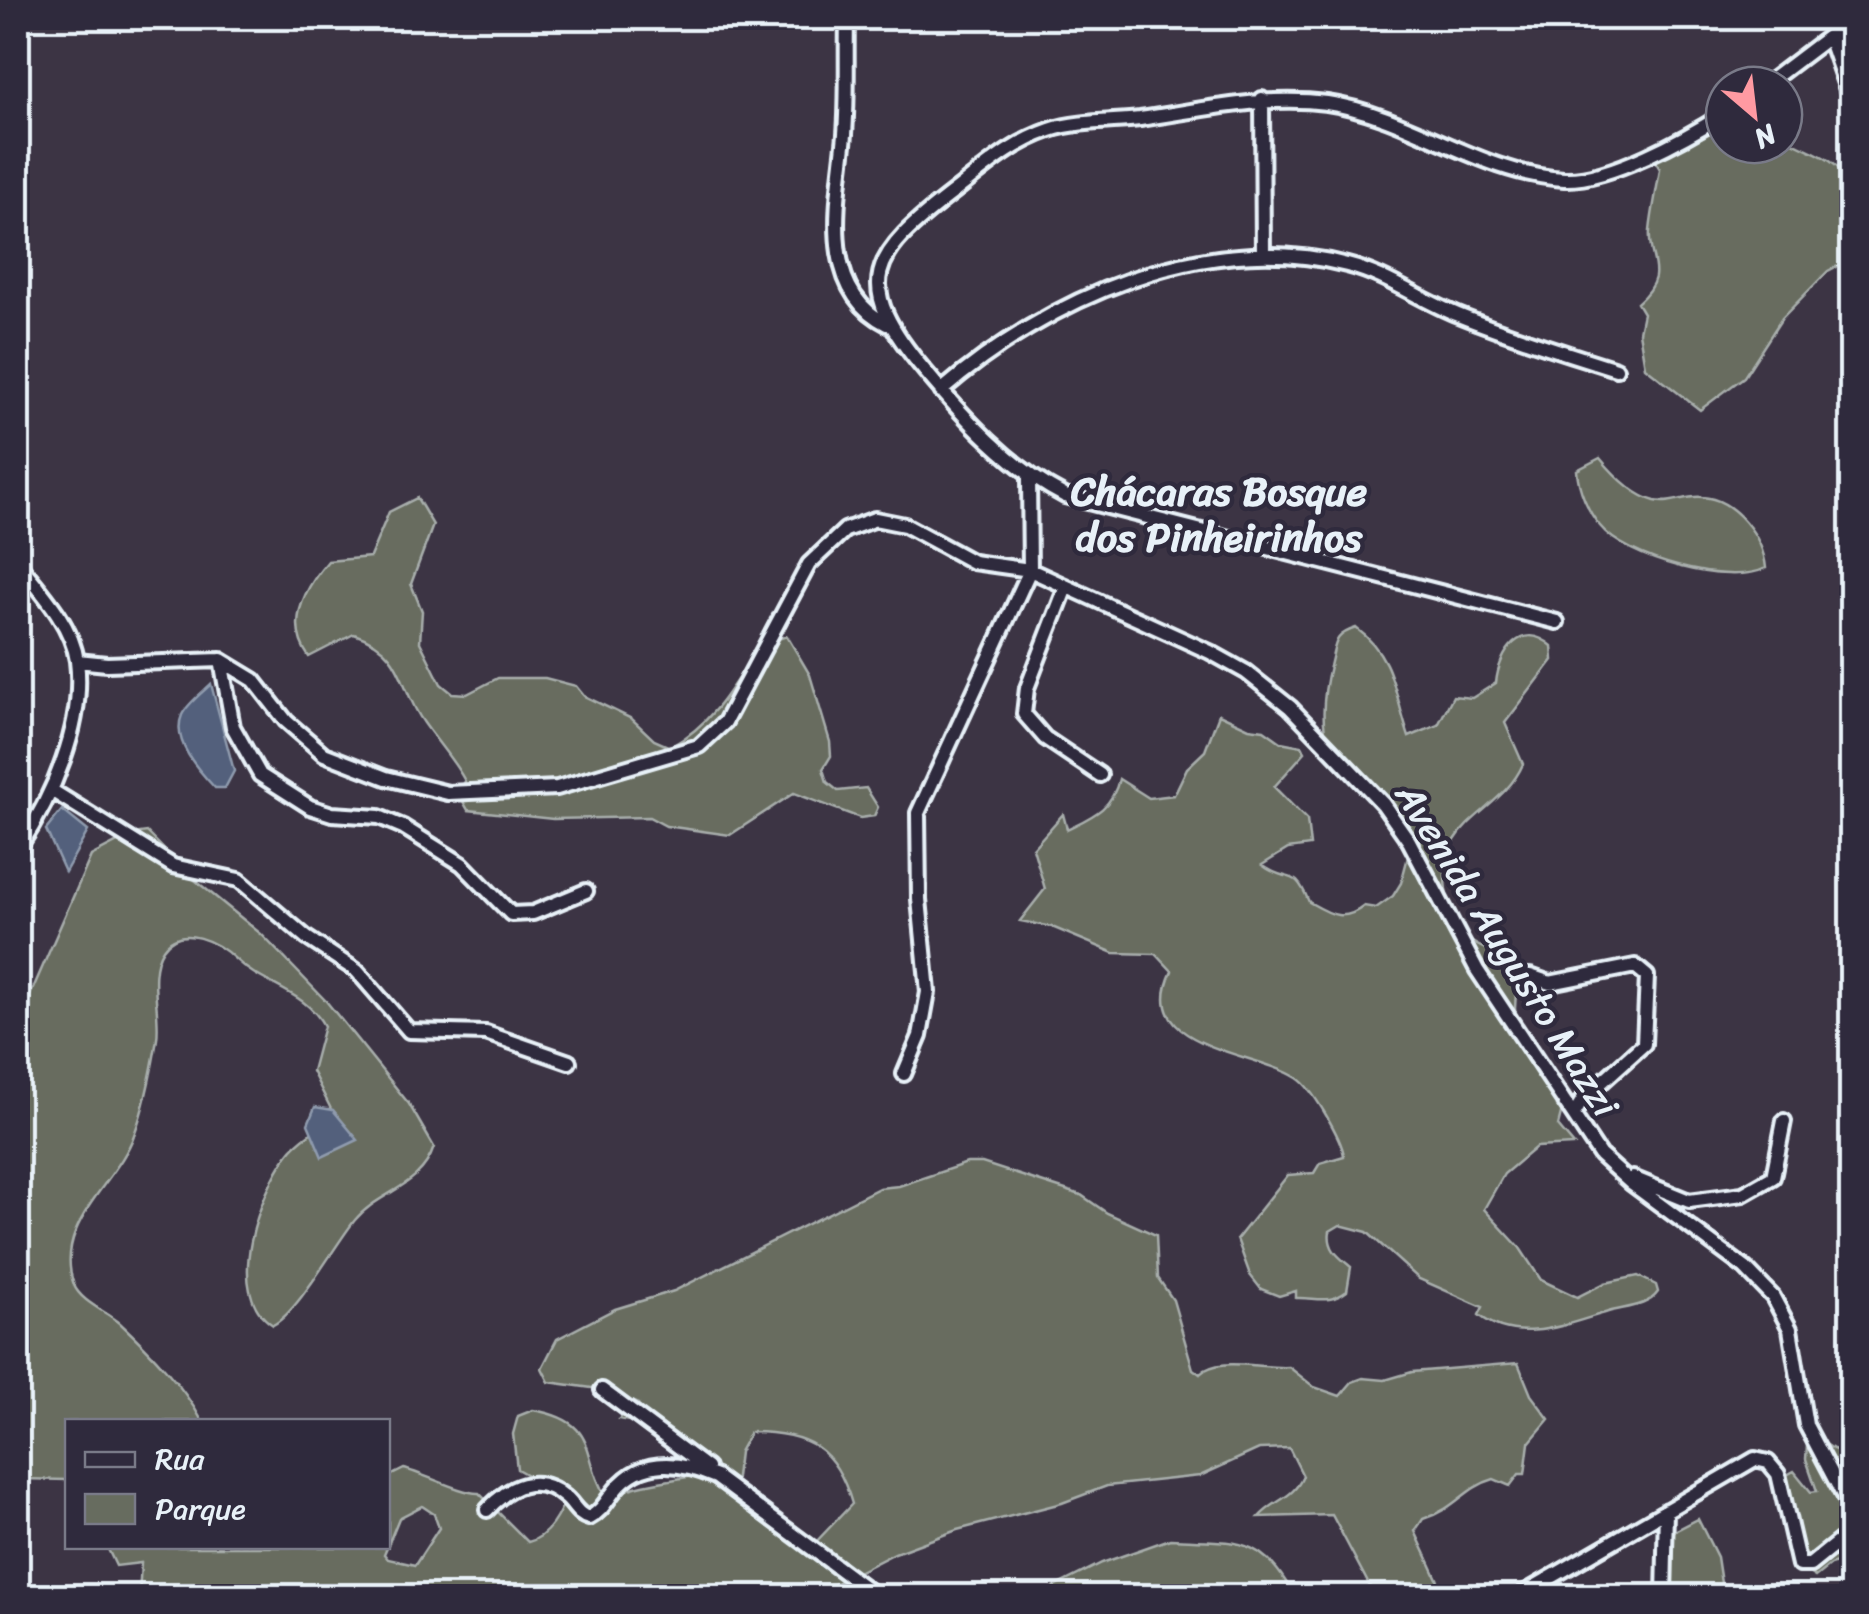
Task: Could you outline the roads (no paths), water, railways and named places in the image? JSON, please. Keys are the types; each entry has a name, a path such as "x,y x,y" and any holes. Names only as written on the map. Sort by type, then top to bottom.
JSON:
{"street":[{"path":"846,18 844,134 835,234 856,291 874,318 888,324"},
{"path":"1792,65 1852,19"},
{"path":"1829,37 1852,104"},
{"path":"1262,100 1263,254"},
{"path":"1557,622 1065,496 1030,478 940,391 888,324 878,288 889,249 919,217 1011,147 1056,128 1262,100 1356,110 1508,168 1565,179 1610,169 1704,124"},
{"path":"940,391 1006,343 1077,301 1187,265 1263,254 1350,266 1454,314 1616,369"},
{"path":"904,1074 923,1024 928,992 916,836 921,802 1030,570 1030,478"},
{"name":"Avenida Augusto Mazzi","path":"221,660 254,680 286,721 324,754 430,792 530,792 682,752 714,735 734,706 810,564 832,540 860,524 888,519 973,562 1030,570 1246,672 1316,732 1396,822 1477,970 1615,1170 1745,1268 1773,1297 1790,1329 1806,1425 1852,1512"},
{"path":"18,563 55,612 77,660 71,722 51,790 18,849"},
{"path":"1066,587 1026,688 1024,714 1044,738 1100,775"},
{"path":"77,660 107,664 221,660 239,746 270,783 332,814 379,816 402,828 462,864 512,914 533,913 586,891"},
{"path":"51,790 173,866 238,880 306,938 357,971 409,1031 486,1033 569,1062"},
{"path":"1530,976 1550,983 1635,966 1647,976 1648,1031 1644,1044 1583,1099 1574,1114"},
{"path":"1615,1170 1680,1200 1743,1194 1773,1176 1784,1121"},
{"path":"602,1390 876,1596"},
{"path":"1519,1596 1755,1458 1768,1462 1778,1474 1799,1565 1810,1565 1852,1532"},
{"path":"486,1510 508,1491 535,1482 558,1491 589,1518 602,1510 618,1486 658,1465 690,1466 716,1477"},
{"path":"1664,1596 1666,1510"}],"water":[{"path":"211,684 234,771 225,788 215,788 202,773 188,755 180,735 184,711"},
{"path":"62,810 88,831 65,872 46,830"},
{"path":"315,1107 333,1110 358,1140 322,1157 308,1124"}],"district":[{"name":"Chácaras Bosque dos Pinheirinhos","path":"1219,514"}]}
